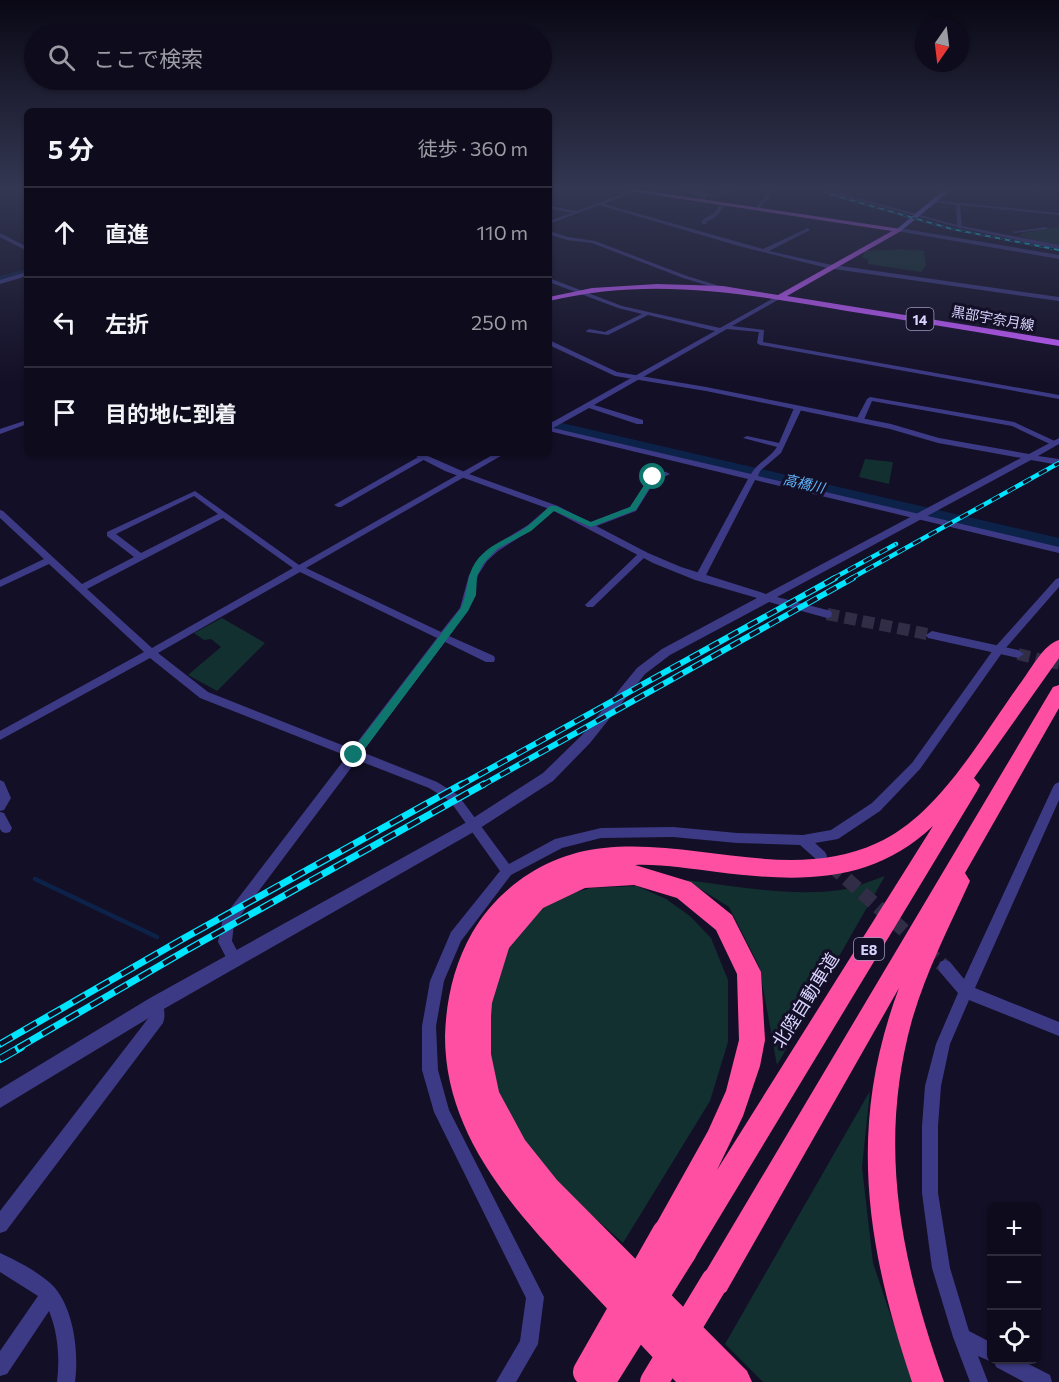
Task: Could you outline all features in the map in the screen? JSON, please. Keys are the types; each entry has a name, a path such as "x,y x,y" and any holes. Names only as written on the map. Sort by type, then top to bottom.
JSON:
{"highway":[{"name":"北陸自動車道","path":"592,1379 675,1242 1059,647"},
{"path":"698,1382 531,1207 504,1172 471,1113 461,1084 457,1031 463,983 480,941 492,921 523,890 556,870 599,857 642,856 794,870 845,864 888,849 910,835 946,800 1037,670 1059,647"},
{"name":"E8","path":"654,1382 1059,692"},
{"path":"928,1382 898,1291 881,1202 880,1162 885,1090 899,1022 911,986 1022,753"},
{"path":"675,1242 737,1095 751,1042 753,991 741,950 719,918 695,897 669,881 647,875 625,872 600,874 555,890 516,919 501,939 489,962 481,988 477,1037 480,1072 489,1101 502,1130 542,1186 736,1382"}],"main road":[{"path":"781,296 857,253"},
{"name":"黒部宇奈月線","path":"552,298 582,292 650,286 723,288 1059,343"}],"street":[{"path":"622,253 685,278 723,288"},
{"path":"774,253 835,266 1059,299"},
{"path":"1038,253 1059,257"},
{"path":"0,282 24,275"},
{"path":"552,281 620,307 723,328 762,331 760,343 768,345 1059,397"},
{"path":"552,426 781,296"},
{"path":"589,331 606,334 648,313"},
{"path":"552,343 572,351 600,368 636,378 860,420 938,440 1059,462"},
{"path":"860,420 870,399 1014,424 1057,442"},
{"path":"588,405 639,422"},
{"path":"700,577 757,470 782,446 798,408"},
{"path":"0,432 24,423"},
{"path":"552,429 1059,550"},
{"path":"747,438 782,446"},
{"path":"0,1099 156,1004 472,826 548,777 586,739 641,671 666,652 1057,442"},
{"path":"338,505 419,456 460,476 553,507 643,554 700,577 827,614"},
{"path":"0,736 151,653 497,456"},
{"path":"591,525 633,509 656,474 666,474"},
{"path":"140,557 110,534 195,493 298,568 490,659"},
{"path":"235,960 225,942 228,922 464,609 471,595 472,576 479,563 494,548 528,530 553,507"},
{"path":"0,513 151,653 204,695 433,785 454,798 472,826 507,871"},
{"path":"81,588 224,514"},
{"path":"590,605 643,554"},
{"path":"0,584 50,560"},
{"path":"505,1382 529,1344 535,1297 442,1112 430,1070 429,1026 437,981 456,937 507,871 559,843 600,833 673,832 737,838 803,840 834,835 876,807 916,766 1000,648 1059,581"},
{"path":"932,635 1000,648 1018,654"},
{"path":"0,785 4,798 0,806"},
{"path":"979,1382 962,1337 941,1268 930,1193 930,1126 933,1086 944,1044 966,991 1059,787"},
{"path":"803,840 821,856"},
{"path":"945,967 966,991 1059,1029"},
{"path":"0,1225 158,1018 156,1004"},
{"path":"0,1262 49,1295 60,1317 70,1365 66,1382"},
{"path":"0,1367 49,1295"},
{"path":"962,1337 987,1350"},
{"path":"1012,1364 1043,1382"}],"green space":[{"path":"864,253 924,253 926,265 921,272 868,264 868,259 862,258"},
{"path":"865,459 893,462 889,484 859,477"},
{"path":"222,618 265,643 217,691 188,675 221,647 211,639 204,640 194,633"},
{"path":"885,876 777,1065 759,966 729,907 686,880 763,890 821,892 846,889"},
{"path":"637,886 666,899 690,916 711,938 728,980 728,1042 710,1101 623,1243 539,1168 502,1113 487,1064 490,984 504,950 526,918 562,896 591,888"},
{"path":"870,1091 862,1167 873,1263 913,1382 763,1382 725,1344"}],"waterway":[{"name":"高橋川","path":"0,279 24,273"},
{"name":"高橋川","path":"552,425 1059,543"},
{"path":"35,879 157,937"}],"tunnel":[{"path":"827,614 932,635"},
{"path":"1018,654 1059,664"},
{"path":"831,865 945,967"}],"railway":[{"path":"850,579 1059,463"},
{"path":"832,579 896,544"},
{"path":"459,786 835,578"},
{"path":"481,786 853,578"},
{"path":"0,1044 179,941 462,784"},
{"path":"18,1048 185,951 484,784"},
{"path":"0,1059 21,1047"}],"route":[{"path":"354,755 464,609 471,595 472,576 479,563 494,548 528,530 553,507 591,525 625,513 633,509 653,477"}]}
